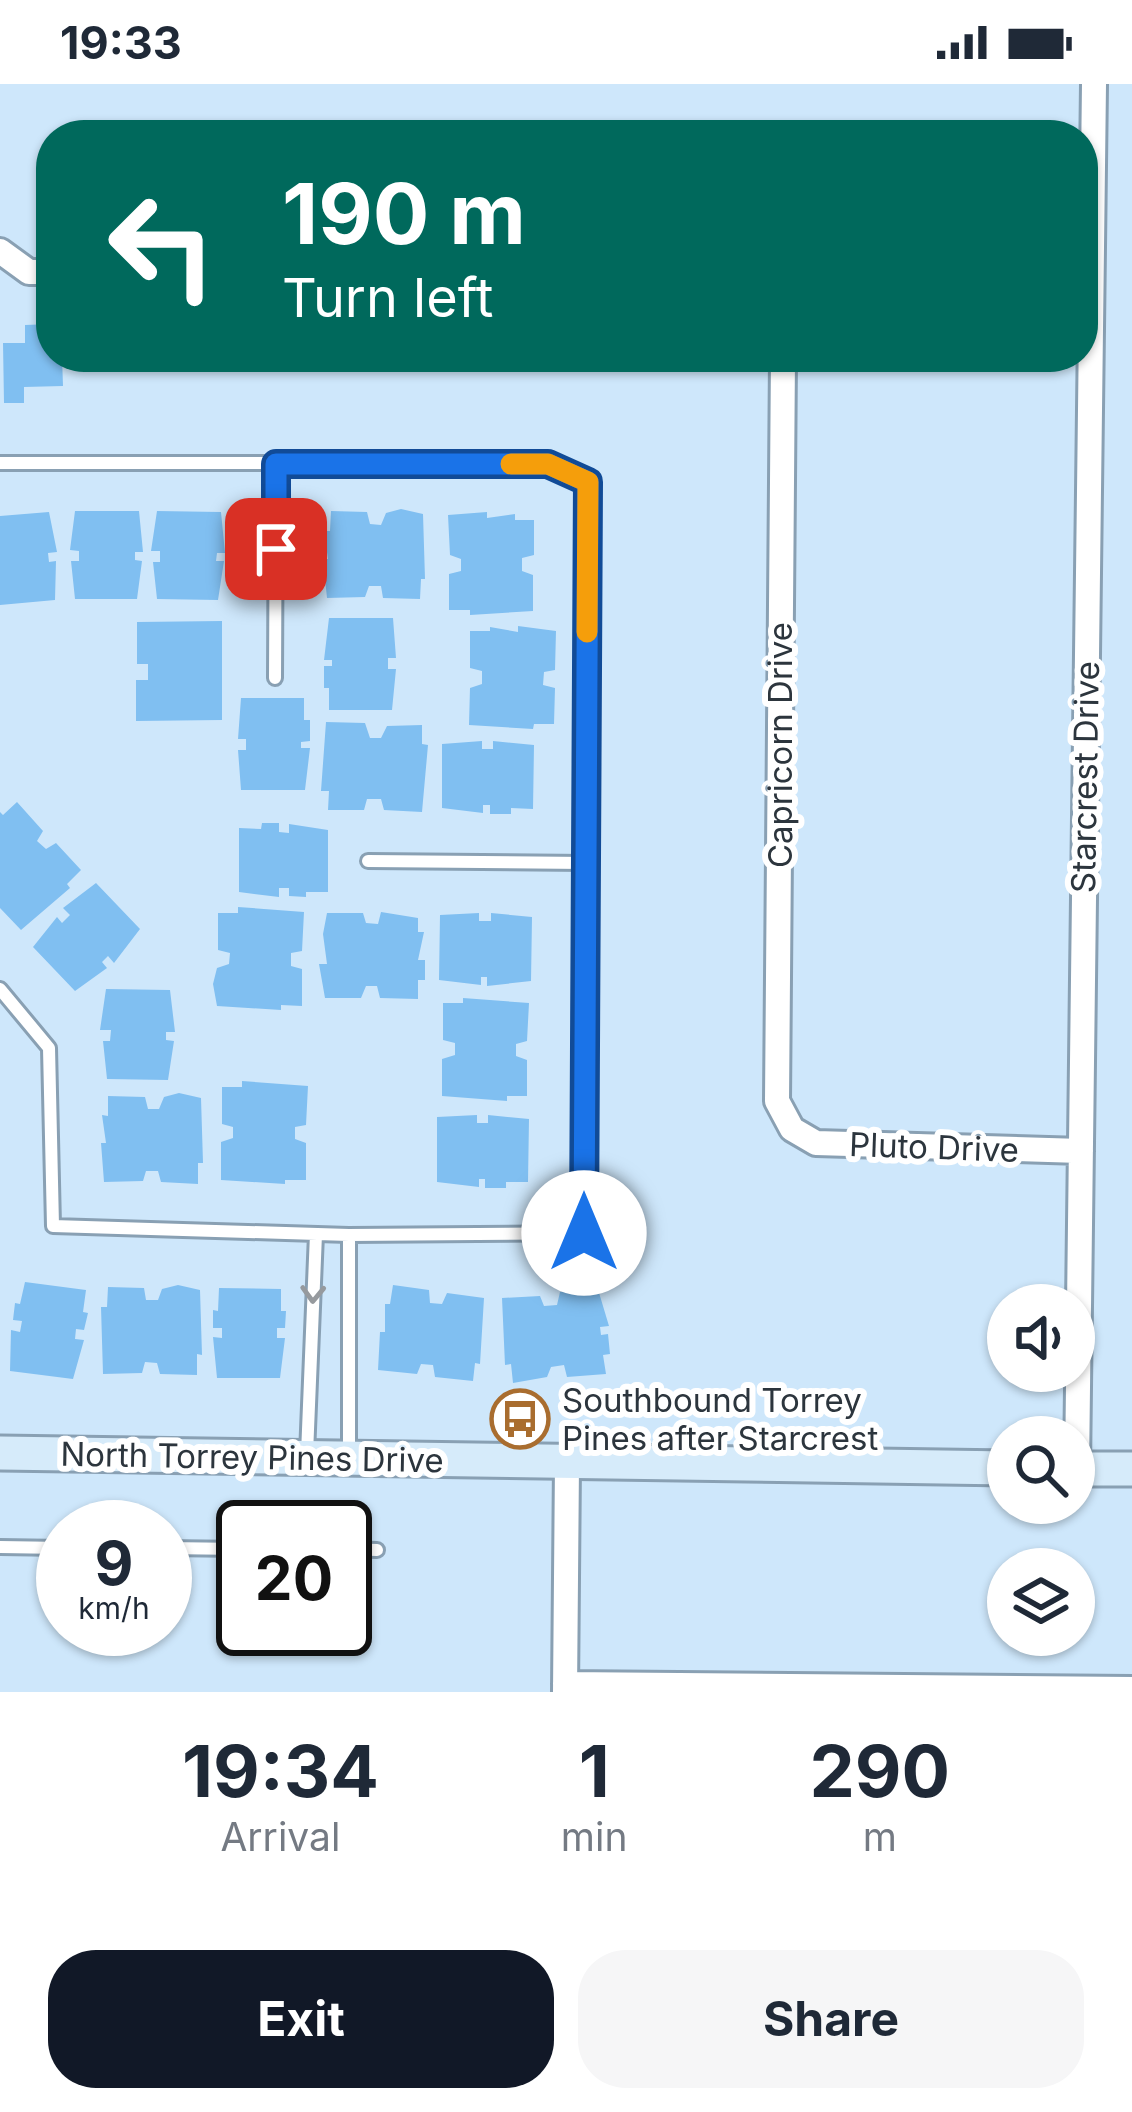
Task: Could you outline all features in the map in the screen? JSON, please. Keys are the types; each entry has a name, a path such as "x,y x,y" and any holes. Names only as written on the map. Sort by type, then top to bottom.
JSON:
{"main road":[{"name":"North Torrey Pines Drive","path":"0,1453 987,1468"},
{"path":"1095,1469 1132,1469"}],"street":[{"name":"Starcrest Drive","path":"1094,84 1094,120"},
{"path":"3,255 36,272"},
{"name":"Capricorn Drive","path":"783,372 777,1100 792,1130"},
{"name":"Starcrest Drive","path":"1076,1416 1090,372"},
{"name":"Pluto Drive","path":"792,1130 816,1143 1081,1151"},
{"path":"567,1463 565,1688 1132,1689"}],"lane":[{"path":"0,464 548,464 588,482 584,1233 349,1235 53,1226 49,1048 0,989"},
{"path":"275,678 276,464"},
{"path":"368,861 586,863"},
{"path":"307,1458 316,1234"},
{"path":"349,1235 349,1459"},
{"path":"0,1547 36,1548"}],"building":[{"path":"25,325 36,325 36,372 63,372 63,386 24,387 24,403 4,403 3,343 25,343"},
{"path":"401,509 423,514 425,579 421,579 420,599 383,598 381,586 369,586 365,597 327,598 324,531 330,531 331,511 367,512 370,524 381,525 386,513"},
{"path":"75,511 139,511 143,552 135,552 135,560 142,561 137,599 75,599 71,561 79,561 79,551 70,550"},
{"path":"157,511 221,512 225,553 217,553 216,561 224,561 218,600 157,599 153,562 160,562 160,551 151,551"},
{"path":"49,512 57,552 48,553 49,562 56,561 55,600 0,605 0,516"},
{"path":"487,512 487,518 515,514 515,520 534,520 534,555 522,558 522,571 533,575 533,611 470,615 470,610 449,610 449,574 461,571 461,559 450,555 448,515"},
{"path":"329,618 393,618 396,658 388,658 388,669 396,669 392,710 329,710 324,666 332,666 332,660 324,660"},
{"path":"222,621 222,720 136,721 136,680 148,680 148,664 137,664 137,622"},
{"path":"518,626 556,631 555,670 544,672 543,685 555,688 554,724 534,724 533,729 469,725 470,688 482,684 482,671 470,668 470,631 490,631 490,627 518,632"},
{"path":"241,698 304,698 304,720 310,720 310,741 301,742 301,748 310,748 305,790 241,790 238,750 246,750 246,739 238,739"},
{"path":"326,722 365,723 370,738 381,738 387,726 422,725 422,744 428,745 422,812 384,810 381,799 367,799 364,810 328,810 329,791 321,791"},
{"path":"482,741 482,749 493,749 493,741 534,745 533,809 490,814 490,805 483,805 483,813 442,808 442,744"},
{"path":"17,802 43,831 37,841 46,849 56,843 81,870 67,884 70,888 21,930 0,908 0,812 3,815"},
{"path":"262,823 279,823 279,832 289,833 289,824 328,830 328,892 289,896 289,888 279,888 279,897 239,892 239,828 261,829"},
{"path":"96,883 140,929 114,963 108,956 102,962 107,968 75,991 33,947 57,917 62,923 70,915 63,908"},
{"path":"238,907 304,912 302,951 291,953 291,966 302,969 302,1006 281,1005 281,1010 217,1006 213,984 217,968 229,964 230,953 218,950 218,913 238,913"},
{"path":"381,912 418,918 418,932 424,932 418,960 425,960 425,980 418,980 418,999 380,998 377,986 366,986 361,998 325,998 319,964 327,964 323,934 327,913 363,913 366,923 378,924"},
{"path":"479,913 479,921 491,921 491,913 532,917 531,981 487,986 487,977 481,977 481,985 439,980 440,915"},
{"path":"106,989 170,990 175,1032 166,1032 166,1040 174,1041 168,1080 107,1079 103,1041 110,1041 111,1030 100,1030"},
{"path":"463,998 529,1003 527,1041 516,1044 516,1056 527,1060 527,1096 507,1096 507,1101 442,1096 442,1059 455,1055 455,1043 443,1040 443,1003 463,1003"},
{"path":"242,1081 308,1086 306,1125 295,1127 295,1139 306,1143 306,1180 285,1180 285,1184 221,1180 221,1142 233,1138 233,1127 222,1124 222,1087 242,1087"},
{"path":"179,1093 201,1098 203,1163 198,1163 198,1184 161,1182 158,1171 146,1171 143,1181 104,1182 102,1115 108,1116 108,1096 145,1097 148,1109 159,1109 164,1097"},
{"path":"477,1115 477,1123 488,1123 488,1115 529,1119 528,1182 485,1188 485,1179 479,1179 479,1187 437,1182 437,1117"},
{"path":"25,1282 86,1290 83,1312 88,1313 84,1330 76,1329 75,1339 84,1340 73,1379 10,1371 11,1330 20,1332 22,1321 13,1320 15,1303 20,1304"},
{"path":"178,1285 200,1290 202,1355 197,1354 197,1375 160,1374 157,1363 145,1362 142,1373 103,1374 101,1307 107,1307 108,1287 144,1288 146,1300 158,1300 162,1289"},
{"path":"393,1285 429,1290 430,1303 442,1304 447,1293 484,1298 480,1364 475,1363 473,1381 435,1377 433,1365 421,1364 417,1374 378,1370 380,1332 385,1332 385,1304 390,1304"},
{"path":"597,1286 609,1326 600,1327 601,1335 608,1334 610,1354 603,1355 606,1374 567,1377 564,1365 551,1367 547,1377 513,1383 511,1364 505,1365 502,1298 540,1296 544,1306 557,1305 560,1292"},
{"path":"219,1288 281,1289 281,1311 286,1311 285,1328 277,1328 277,1338 285,1338 280,1378 217,1378 213,1337 222,1338 222,1328 213,1328 213,1310 218,1311"}],"slow traffic":[{"path":"511,464 548,464 588,482 587,632"}],"place":[{"name":"Southbound Torrey Pines after Starcrest","path":"520,1419"}],"route":[{"path":"276,549 276,464 548,464 588,482 584,1233"}]}
